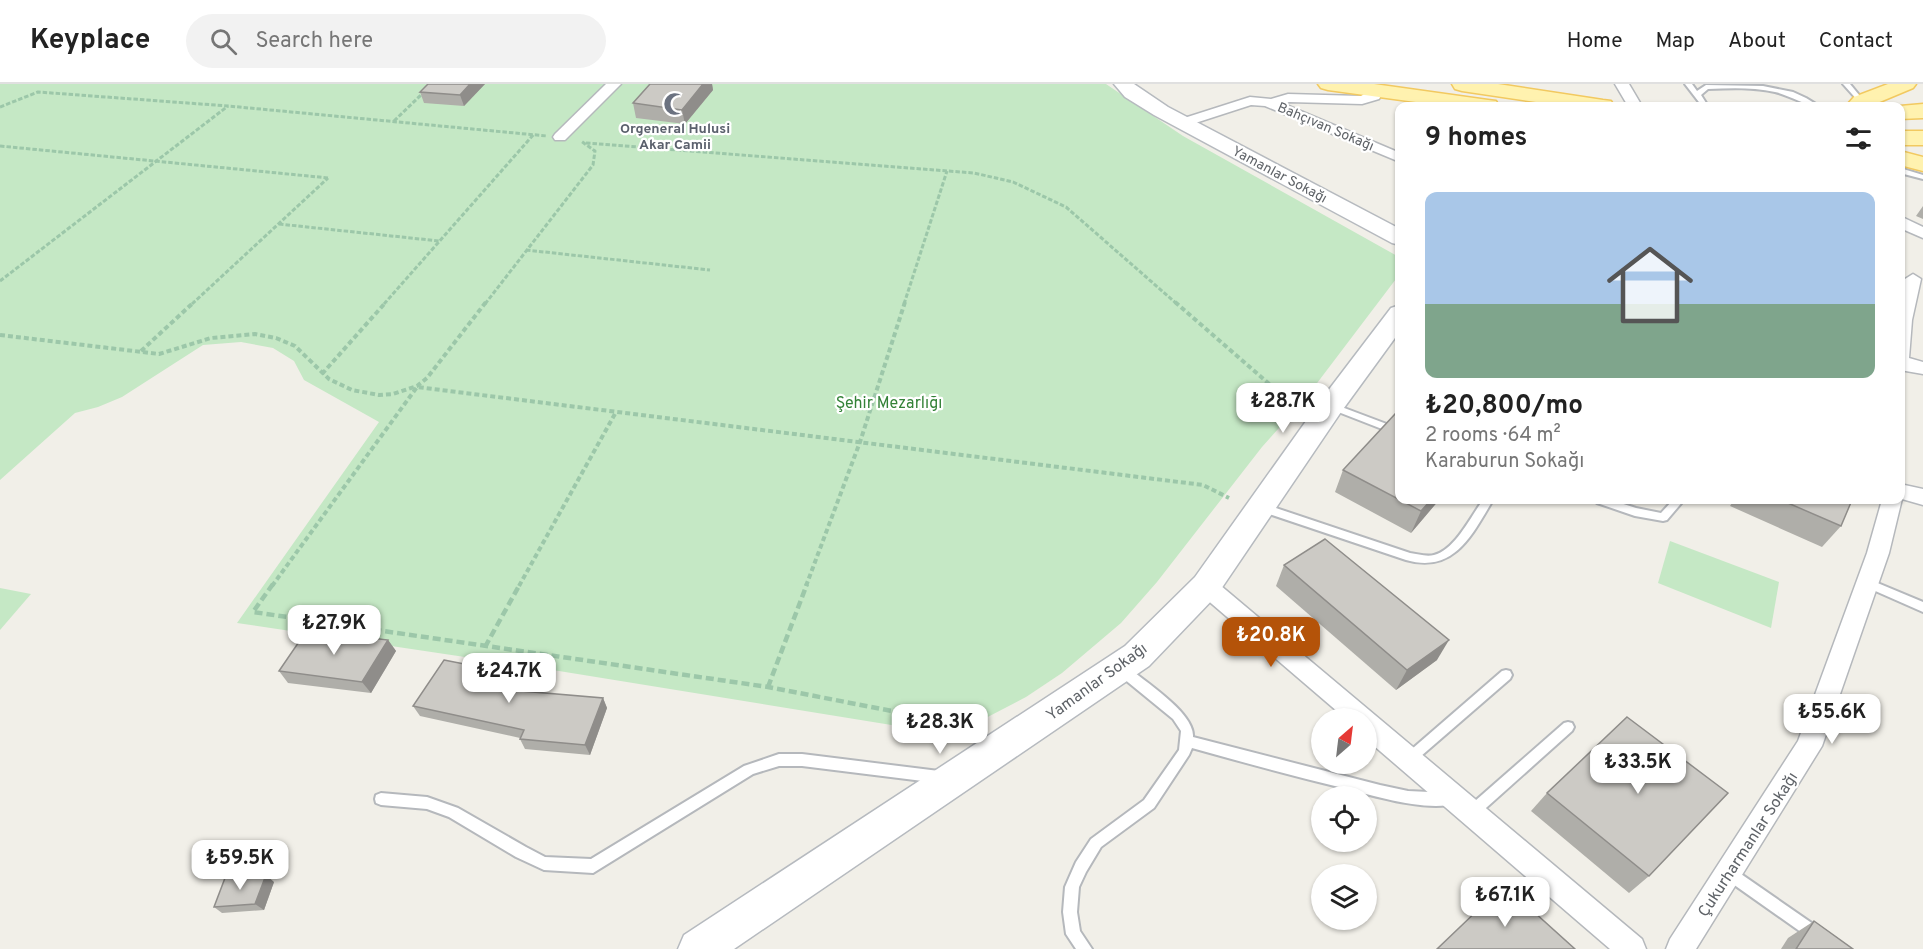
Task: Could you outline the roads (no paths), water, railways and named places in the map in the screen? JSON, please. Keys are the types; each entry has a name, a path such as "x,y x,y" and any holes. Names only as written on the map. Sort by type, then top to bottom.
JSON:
{"main road":[{"path":"1328,84 1458,102"},
{"path":"1453,84 1576,102"},
{"path":"1855,93 1906,84"},
{"path":"1905,113 1923,111"},
{"path":"1905,138 1923,138"},
{"path":"1905,159 1923,164"}],"street":[{"path":"560,137 614,84"},
{"name":"Yamanlar Sokağı","path":"1124,84 1132,93 1161,111 1395,235"},
{"path":"1147,84 1161,111"},
{"path":"1622,84 1633,102"},
{"path":"1274,104 1288,98 1362,100 1374,96 1377,91"},
{"name":"Bahçıvan Sokağı","path":"1183,123 1250,101 1274,104 1395,156"},
{"path":"1905,224 1923,233"},
{"path":"1905,307 1912,279"},
{"name":"Yamanlar Sokağı","path":"698,949 1137,656 1206,586 1330,406 1395,320"},
{"path":"1905,364 1923,368"},
{"path":"1905,492 1923,497"},
{"name":"Çukurharmanlar Sokağı","path":"1680,949 1809,746 1868,583 1892,504"},
{"path":"1206,586 1350,708"},
{"path":"1377,732 1632,949"}],"lane":[{"path":"1688,84 1702,102"},
{"path":"1791,84 1800,96"},
{"path":"1697,95 1706,87 1730,85 1772,89 1800,96 1810,102"},
{"path":"1905,172 1923,177"},
{"path":"1330,406 1395,431"},
{"path":"1261,507 1410,557 1433,560 1455,546 1485,504"},
{"path":"1612,504 1635,512 1663,517 1675,504"},
{"path":"1868,583 1923,607"},
{"path":"1085,949 1073,934 1070,912 1072,887 1081,867 1096,843 1149,804 1185,751 1187,730 1177,715 1119,668"},
{"path":"1409,759 1506,675"},
{"path":"1186,741 1271,765 1393,794 1464,806 1568,727"},
{"path":"381,799 427,803 453,812 520,852 544,863 593,866 748,770 779,760 802,760 953,779"},
{"path":"1728,872 1837,949"}],"place":[{"name":"Orgeneral Hulusi Akar Camii","path":"675,104"}],"park label":[{"name":"Şehir Mezarlığı","path":"889,402"}]}
